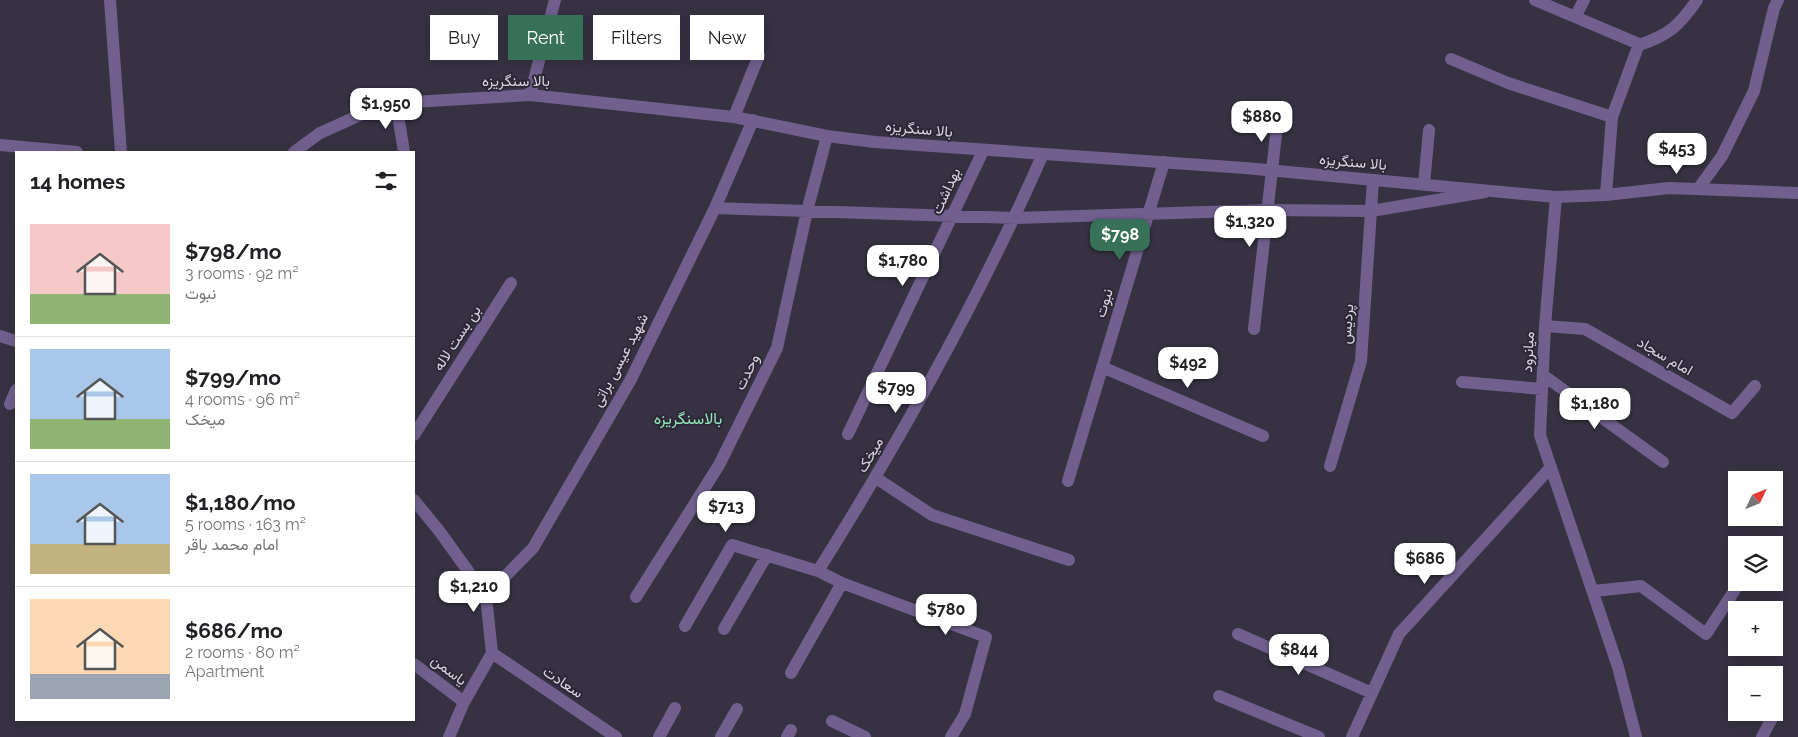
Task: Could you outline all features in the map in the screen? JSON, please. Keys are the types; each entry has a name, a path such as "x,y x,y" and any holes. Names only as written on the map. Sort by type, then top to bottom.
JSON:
{"street":[{"path":"110,0 121,151"},
{"path":"530,95 555,0"},
{"path":"1576,17 1584,0"},
{"path":"1539,1 1639,45 1668,33 1680,23 1697,0"},
{"path":"1698,189 1722,156 1754,91 1774,8 1778,0"},
{"path":"1606,196 1612,117 1639,45"},
{"path":"1451,59 1508,83 1612,117"},
{"path":"734,117 757,60"},
{"name":"بالا سنگریزه","path":"295,151 320,133 372,110 396,103 530,95 734,117 827,136 983,151 1164,162 1272,171 1556,197"},
{"path":"396,103 404,151"},
{"path":"1254,329 1278,117"},
{"name":"شهید عیسی براتی","path":"486,596 534,548 630,381 715,208 752,120"},
{"path":"1424,184 1430,130"},
{"name":"وحدت","path":"636,596 719,465 777,348 807,210 827,136"},
{"path":"0,145 66,151"},
{"name":"بهداشت","path":"848,434 983,151"},
{"name":"میخک","path":"818,571 876,478 950,346 1015,218 1043,154"},
{"name":"نبوت","path":"1068,481 1164,162"},
{"name":"پردیس","path":"1330,466 1360,361 1373,180"},
{"path":"1556,197 1606,196 1669,188 1798,193"},
{"path":"715,208 1015,218 1268,210 1371,211 1490,192"},
{"name":"میانرود","path":"1556,197 1545,326 1540,436 1594,591 1618,668 1636,737"},
{"name":"بن بست لاله","path":"415,433 511,283"},
{"name":"امام سجاد","path":"1545,326 1584,329 1732,413 1755,386"},
{"path":"0,336 15,341"},
{"path":"1102,367 1263,436"},
{"path":"1543,375 1663,462"},
{"path":"1462,382 1542,389"},
{"path":"10,404 15,392"},
{"path":"1352,737 1399,634 1551,468"},
{"path":"876,478 932,515 1069,560"},
{"path":"415,501 440,532 486,596 492,653 464,702 449,737"},
{"path":"685,626 732,545 818,571 842,583 986,637 965,714 951,737"},
{"path":"724,629 767,555"},
{"path":"791,673 842,583"},
{"path":"1594,591 1640,586 1706,634 1734,591"},
{"path":"1238,634 1372,693"},
{"name":"سعادت","path":"492,653 616,737"},
{"name":"یاسمن","path":"415,665 464,702"},
{"path":"1219,696 1319,737"},
{"path":"659,737 675,708"},
{"path":"722,737 737,709"},
{"path":"832,721 866,737"},
{"path":"1762,737 1770,721"}],"district":[{"name":"بالاسنگریزه","path":"688,418"}]}
